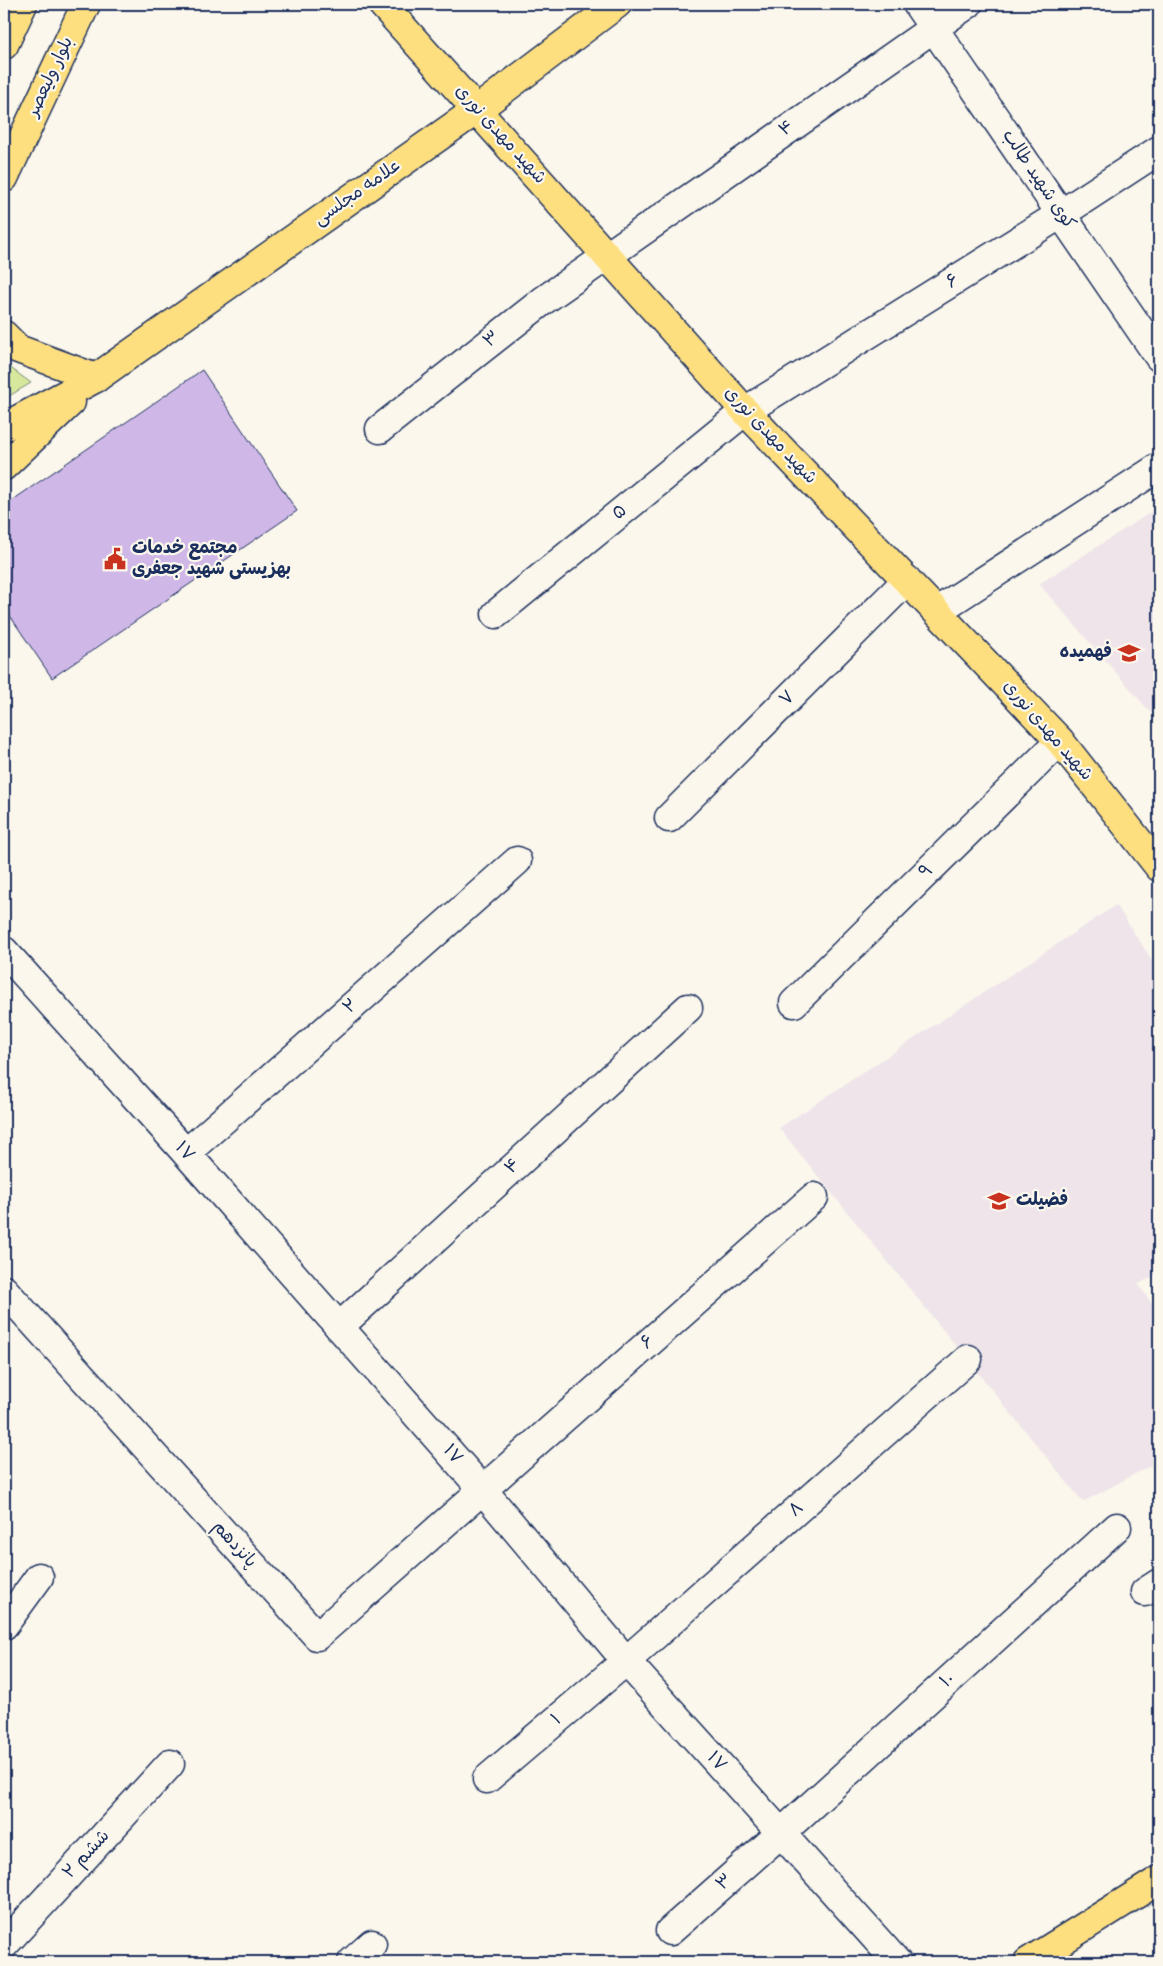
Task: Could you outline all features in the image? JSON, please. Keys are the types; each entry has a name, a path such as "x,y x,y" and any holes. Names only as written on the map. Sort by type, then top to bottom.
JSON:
{"main road":[{"path":"4,45 23,4"},
{"name":"بلوار ولیعصر","path":"4,178 86,4"},
{"name":"شهید مهدی نوری","path":"382,4 478,109 745,411 1060,741 1159,867"},
{"name":"علامه مجلسی","path":"96,378 478,109 617,4"},
{"path":"4,335 18,349 96,378"},
{"path":"4,427 96,378"},
{"path":"4,466 96,378"},
{"path":"1043,1958 1159,1880"}],"street":[{"name":"کوی شهید طالب","path":"917,4 1159,357"},
{"name":"۴","path":"606,255 968,4"},
{"name":"۶","path":"745,411 1061,214 1159,150"},
{"name":"۳","path":"380,429 544,300 606,255"},
{"name":"۵","path":"496,614 745,411"},
{"path":"937,611 1159,467"},
{"name":"۷","path":"669,818 907,580"},
{"name":"۹","path":"794,1004 1060,741"},
{"name":"۲","path":"186,1153 517,861"},
{"name":"۱۷","path":"4,951 186,1153 482,1489 626,1661 897,1962"},
{"name":"۴","path":"339,1326 688,1008"},
{"name":"۶","path":"482,1489 814,1197"},
{"name":"پانزدهم","path":"4,1290 317,1636 482,1489"},
{"name":"۸","path":"626,1661 968,1360"},
{"name":"۱۰","path":"780,1834 1116,1527"},
{"path":"4,1625 39,1577"},
{"name":"۱","path":"487,1778 626,1661"},
{"name":"ششم ۲","path":"4,1945 170,1764"},
{"name":"۳","path":"670,1931 780,1834"},
{"path":"352,1962 372,1944"}],"shaded area":[{"name":"فهمیده","path":"1159,507 1159,722 1039,584"},
{"name":"فضیلت","path":"1116,905 1159,971 1159,1274 1138,1284 1159,1314 1159,1461 1083,1502 779,1128"}],"green space":[{"path":"4,363 31,383 4,399"}],"building":[{"name":"مجتمع خدمات بهزیستی شهید جعفری","path":"202,370 297,511 52,678 4,607 4,506"}],"place":[{"name":"مجتمع خدمات بهزیستی شهید جعفری","path":"115,559"},
{"name":"فهمیده","path":"1129,653"},
{"name":"فضیلت","path":"999,1201"}]}
